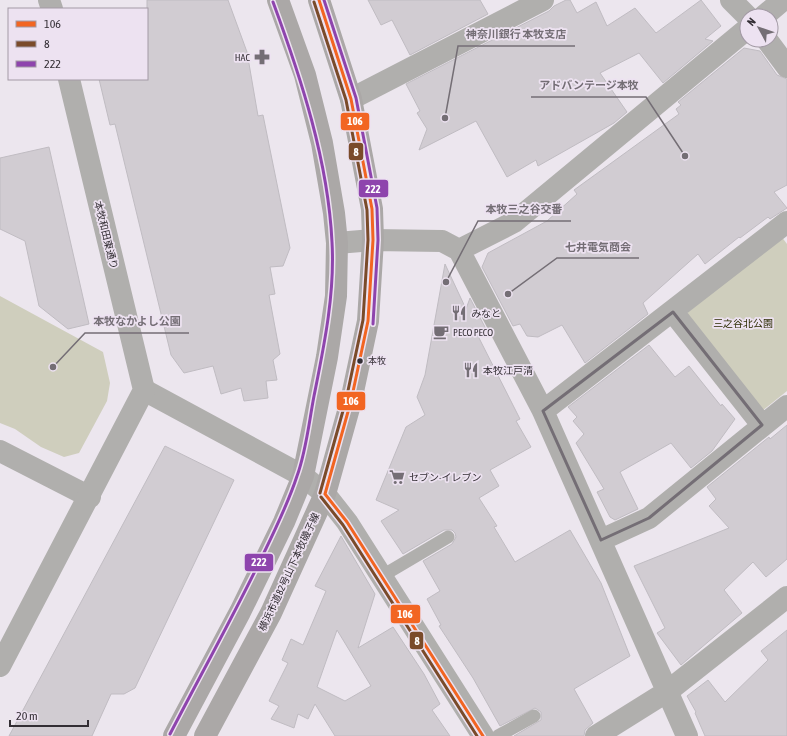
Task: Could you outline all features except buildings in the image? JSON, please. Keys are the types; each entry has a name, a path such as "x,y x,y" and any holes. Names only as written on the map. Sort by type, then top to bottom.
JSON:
{"main road":[{"path":"174,736 240,612 284,522 303,476 327,356 336,296 337,243 334,213 322,143 305,75 278,0"},
{"name":"横浜市道82号山下本牧磯子線","path":"205,736 271,613 325,494 351,401 368,321 374,240 372,209 351,99 322,1"}],"street":[{"path":"351,99 543,0"},
{"path":"731,0 739,8"},
{"path":"774,8 783,0"},
{"path":"459,250 514,222 739,36"},
{"path":"773,48 787,67"},
{"name":"本牧和田東通り","path":"69,80 144,390"},
{"path":"543,411 673,312 787,222"},
{"path":"337,243 374,240 442,241 459,250 543,411 687,736"},
{"path":"673,312 762,425"},
{"path":"0,666 90,497 144,390 303,476 325,494 347,522 483,736"},
{"path":"601,540 650,518 787,406"},
{"path":"0,451 90,497"},
{"path":"596,736 668,691 787,597"}],"lane":[{"path":"382,576 448,537"},
{"path":"498,736 534,716"}],"highlighted area":[{"path":"673,312 762,425 649,518 601,540 543,411"}],"green space":[{"name":"三之谷北公園","path":"781,236 787,244 787,391 762,411 687,323 688,312"},
{"path":"0,296 103,352 110,383 107,401 79,453 64,457 41,447 15,429 0,423"}],"transit line":[{"name":"106","path":"319,0 351,99 372,209 373,240 368,321 351,401 325,494"},
{"name":"222","path":"324,0 356,98 377,208 378,240 373,324"},
{"name":"222","path":"170,734 247,586 289,499 305,447 328,320 332,281 332,242 325,181 312,120 273,2"},
{"name":"8","path":"314,2 346,100 367,210 368,240 363,320 346,400 320,493"},
{"name":"106","path":"325,494 347,522 483,736"},
{"name":"8","path":"321,497 343,525 477,736"}],"place":[{"name":"HAC","path":"262,57"},
{"name":"神奈川銀行 本牧支店","path":"445,118"},
{"name":"アドバンテージ本牧","path":"685,156"},
{"name":"本牧三之谷交番","path":"446,282"},
{"name":"七井電気商会","path":"508,294"},
{"name":"みなと","path":"459,313"},
{"name":"PECO PECO","path":"441,332"},
{"name":"本牧","path":"360,361"},
{"name":"本牧なかよし公園","path":"53,367"},
{"name":"本牧江戸清","path":"471,370"},
{"name":"セブン-イレブン","path":"397,477"}]}
